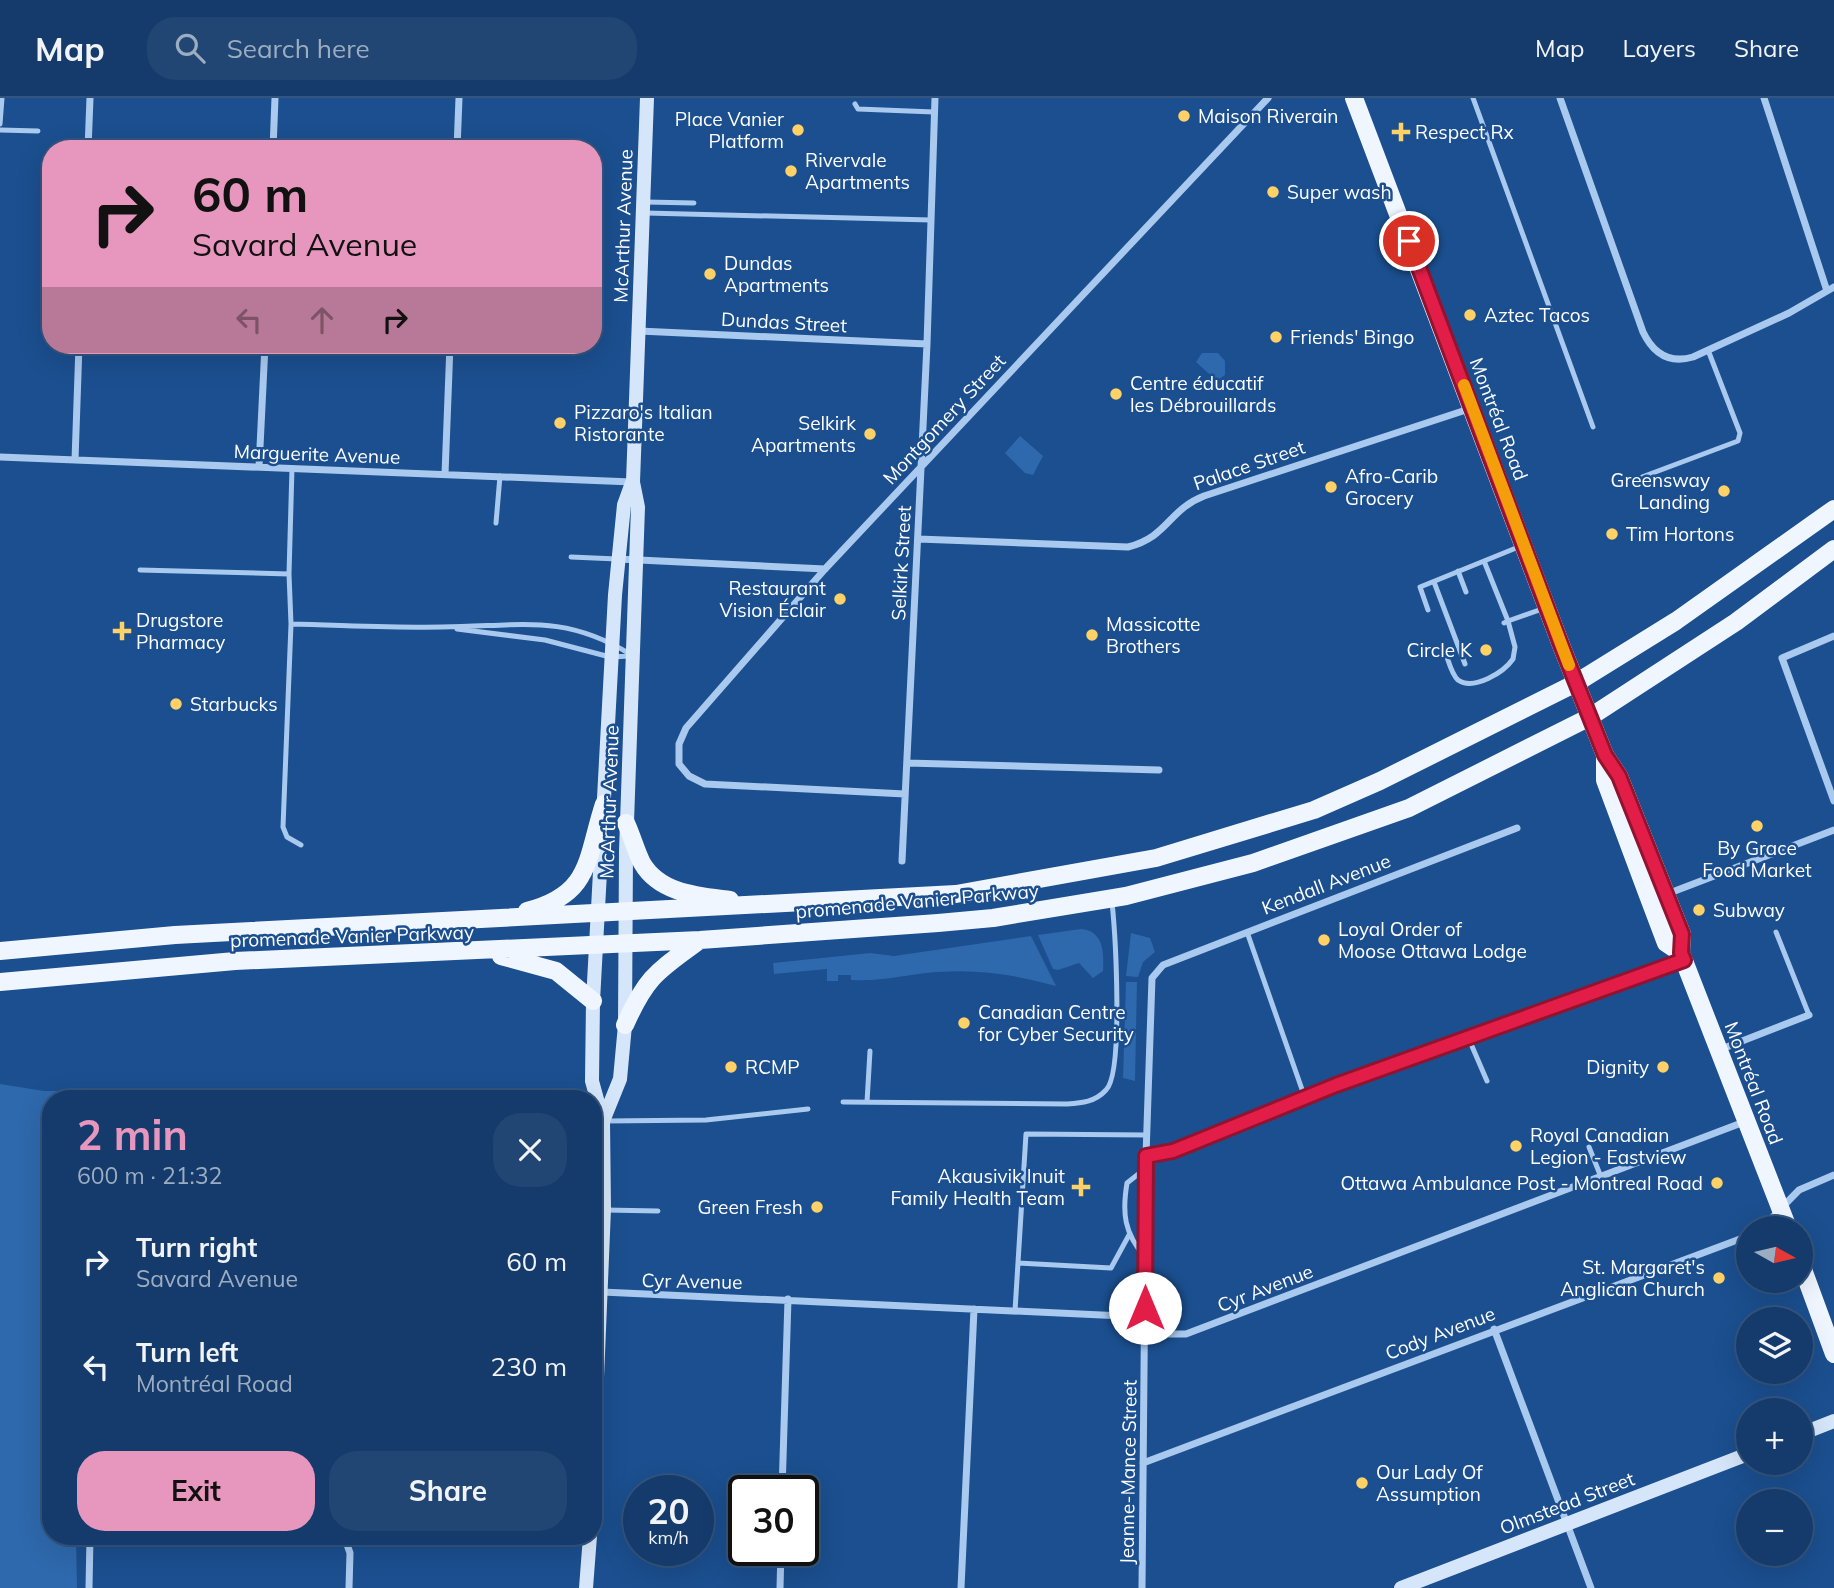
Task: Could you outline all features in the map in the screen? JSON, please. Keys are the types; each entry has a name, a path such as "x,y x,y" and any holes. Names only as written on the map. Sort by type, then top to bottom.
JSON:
{"main road":[{"name":"McArthur Avenue","path":"602,1125 620,1079 625,1025 626,823 638,507 633,482 647,98"},
{"name":"Montréal Road","path":"1354,98 1576,683 1667,894 1682,934 1682,956 1783,1216"},
{"name":"McArthur Avenue","path":"594,1090 592,1081 593,1001 611,650 624,505 633,482"},
{"path":"0,951 188,934 775,906 987,890 1156,858 1314,810 1416,763 1576,683 1676,621 1834,509"},
{"name":"promenade Vanier Parkway","path":"0,982 235,961 700,940 993,918 1112,899 1253,863 1409,808 1590,717 1736,622 1834,549"},
{"name":"Montréal Road","path":"1605,755 1605,780 1643,884 1666,943 1682,956"},
{"path":"492,921 547,906 572,891 582,875 604,803"},
{"path":"626,823 644,866 666,886 691,895 775,906"},
{"path":"625,1025 637,999 654,973 700,940"},
{"path":"481,951 556,971 593,1001"},
{"name":"McArthur Avenue","path":"602,1186 602,1223"},
{"path":"1812,1293 1834,1354"},
{"path":"1813,1429 1834,1421"},
{"name":"Olmstead Street","path":"1401,1588 1736,1459"},
{"path":"586,1588 589,1545"}],"street":[{"path":"88,140 90,98"},
{"path":"274,140 275,98"},
{"path":"457,140 459,98"},
{"name":"Selkirk Street","path":"902,861 927,344 935,98"},
{"name":"Montgomery Street","path":"905,794 715,785 689,776 678,764 679,744 686,728 825,569 1268,98"},
{"path":"1560,98 1643,332 1652,348 1670,359 1685,359 1708,351 1830,289 1764,98"},
{"name":"Dundas Street","path":"639,331 927,344"},
{"path":"75,460 79,354"},
{"path":"259,467 265,354"},
{"path":"445,474 450,354"},
{"name":"Palace Street","path":"918,538 1128,547 1157,536 1177,513 1194,500 1473,408"},
{"name":"Marguerite Avenue","path":"0,457 633,482"},
{"path":"618,559 825,569"},
{"path":"1834,636 1782,658 1834,801"},
{"path":"906,763 1159,770"},
{"name":"Kendall Avenue","path":"1152,978 1163,965 1517,828"},
{"path":"1667,894 1834,830"},
{"path":"1146,1156 1173,1151 1305,1098 1682,956"},
{"name":"Jeanne-Mance Street","path":"1142,1588 1146,1156 1152,978"},
{"path":"1719,1050 1809,1014"},
{"name":"Cyr Avenue","path":"602,1292 1123,1316 1167,1334 1186,1334 1747,1121"},
{"path":"1773,1216 1799,1190 1834,1175"},
{"name":"Cody Avenue","path":"1143,1463 1736,1240"},
{"path":"782,1475 788,1299"},
{"path":"961,1588 974,1309"},
{"path":"1494,1329 1591,1588"},
{"path":"89,1588 90,1545"},
{"path":"347,1545 350,1553 349,1588"},
{"path":"780,1588 781,1566"}],"lane":[{"path":"2,98 0,127 38,131"},
{"path":"1473,98 1593,426"},
{"path":"855,104 858,109 934,112"},
{"path":"643,207 694,203"},
{"path":"643,207 931,220"},
{"path":"1642,477 1738,441 1740,433 1708,351"},
{"path":"292,468 289,574 291,624 284,827 287,837 301,845"},
{"path":"496,523 499,476"},
{"path":"1428,610 1420,587 1524,545"},
{"path":"571,556 618,559"},
{"path":"1444,649 1455,677 1461,682 1474,683 1494,676 1513,659 1513,636 1484,561"},
{"path":"140,570 289,574"},
{"path":"1458,572 1466,592"},
{"path":"1434,582 1459,638 1465,664"},
{"path":"1506,622 1548,607"},
{"path":"291,624 446,627 543,623 633,656"},
{"path":"446,627 611,650 633,656"},
{"path":"843,1102 1067,1104 1090,1102 1108,1089 1115,1072 1117,949 1112,899"},
{"path":"1247,932 1305,1098"},
{"path":"1776,932 1809,1014"},
{"path":"1468,1037 1486,1081"},
{"path":"867,1102 870,1051"},
{"path":"603,1121 706,1121 808,1108"},
{"path":"1015,1311 1026,1134 1147,1135"},
{"path":"1589,1147 1601,1177"},
{"path":"1145,1256 1129,1235 1124,1204 1127,1183 1146,1168"},
{"path":"604,1209 658,1211"},
{"path":"1017,1263 1111,1268 1129,1235"}],"shaded area":[{"path":"1202,353 1218,353 1225,361 1225,375 1217,381 1196,362"},
{"path":"1020,436 1043,456 1033,475 1025,473 1005,453"},
{"path":"1081,929 1094,934 1101,944 1103,971 1093,978 1079,963 1053,969 1038,935"},
{"path":"1131,933 1150,938 1155,952 1143,962 1138,977 1126,976"},
{"path":"1031,936 1056,986 1012,976 968,971 862,980 851,980 851,975 838,975 838,981 827,981 827,969 774,974 773,963 870,953 894,956"},
{"path":"1126,982 1137,982 1135,1081 1123,1078"},
{"path":"0,1084 42,1091 42,1545 76,1545 77,1588 0,1588"}],"slow traffic":[{"path":"1464,385 1569,665"}],"place":[{"name":"Maison Riverain","path":"1184,116"},
{"name":"Place Vanier Platform","path":"798,130"},
{"name":"Respect Rx","path":"1401,132"},
{"name":"Rivervale Apartments","path":"791,171"},
{"name":"Super wash","path":"1273,192"},
{"name":"Dundas Apartments","path":"710,274"},
{"name":"Aztec Tacos","path":"1470,315"},
{"name":"Friends' Bingo","path":"1276,337"},
{"name":"Centre éducatif les Débrouillards","path":"1116,394"},
{"name":"Pizzaro's Italian Ristorante","path":"560,423"},
{"name":"Selkirk Apartments","path":"870,434"},
{"name":"Afro-Carib Grocery","path":"1331,487"},
{"name":"Greensway Landing","path":"1724,491"},
{"name":"Tim Hortons","path":"1612,534"},
{"name":"Restaurant Vision Éclair","path":"840,599"},
{"name":"Drugstore Pharmacy","path":"122,631"},
{"name":"Massicotte Brothers","path":"1092,635"},
{"name":"Circle K","path":"1486,650"},
{"name":"Starbucks","path":"176,704"},
{"name":"By Grace Food Market","path":"1757,826"},
{"name":"Subway","path":"1699,910"},
{"name":"Loyal Order of Moose Ottawa Lodge","path":"1324,940"},
{"name":"Canadian Centre for Cyber Security","path":"964,1023"},
{"name":"RCMP","path":"731,1067"},
{"name":"Dignity","path":"1663,1067"},
{"name":"Royal Canadian Legion - Eastview","path":"1516,1146"},
{"name":"Ottawa Ambulance Post - Montreal Road","path":"1717,1183"},
{"name":"Akausivik Inuit Family Health Team","path":"1081,1187"},
{"name":"Green Fresh","path":"817,1207"},
{"name":"St. Margaret's Anglican Church","path":"1719,1278"},
{"name":"Our Lady Of Assumption","path":"1362,1483"}],"route":[{"path":"1145,1308 1146,1156 1173,1151 1336,1085 1684,960 1681,953 1682,934 1619,776 1605,755 1561,645 1409,241"}]}
